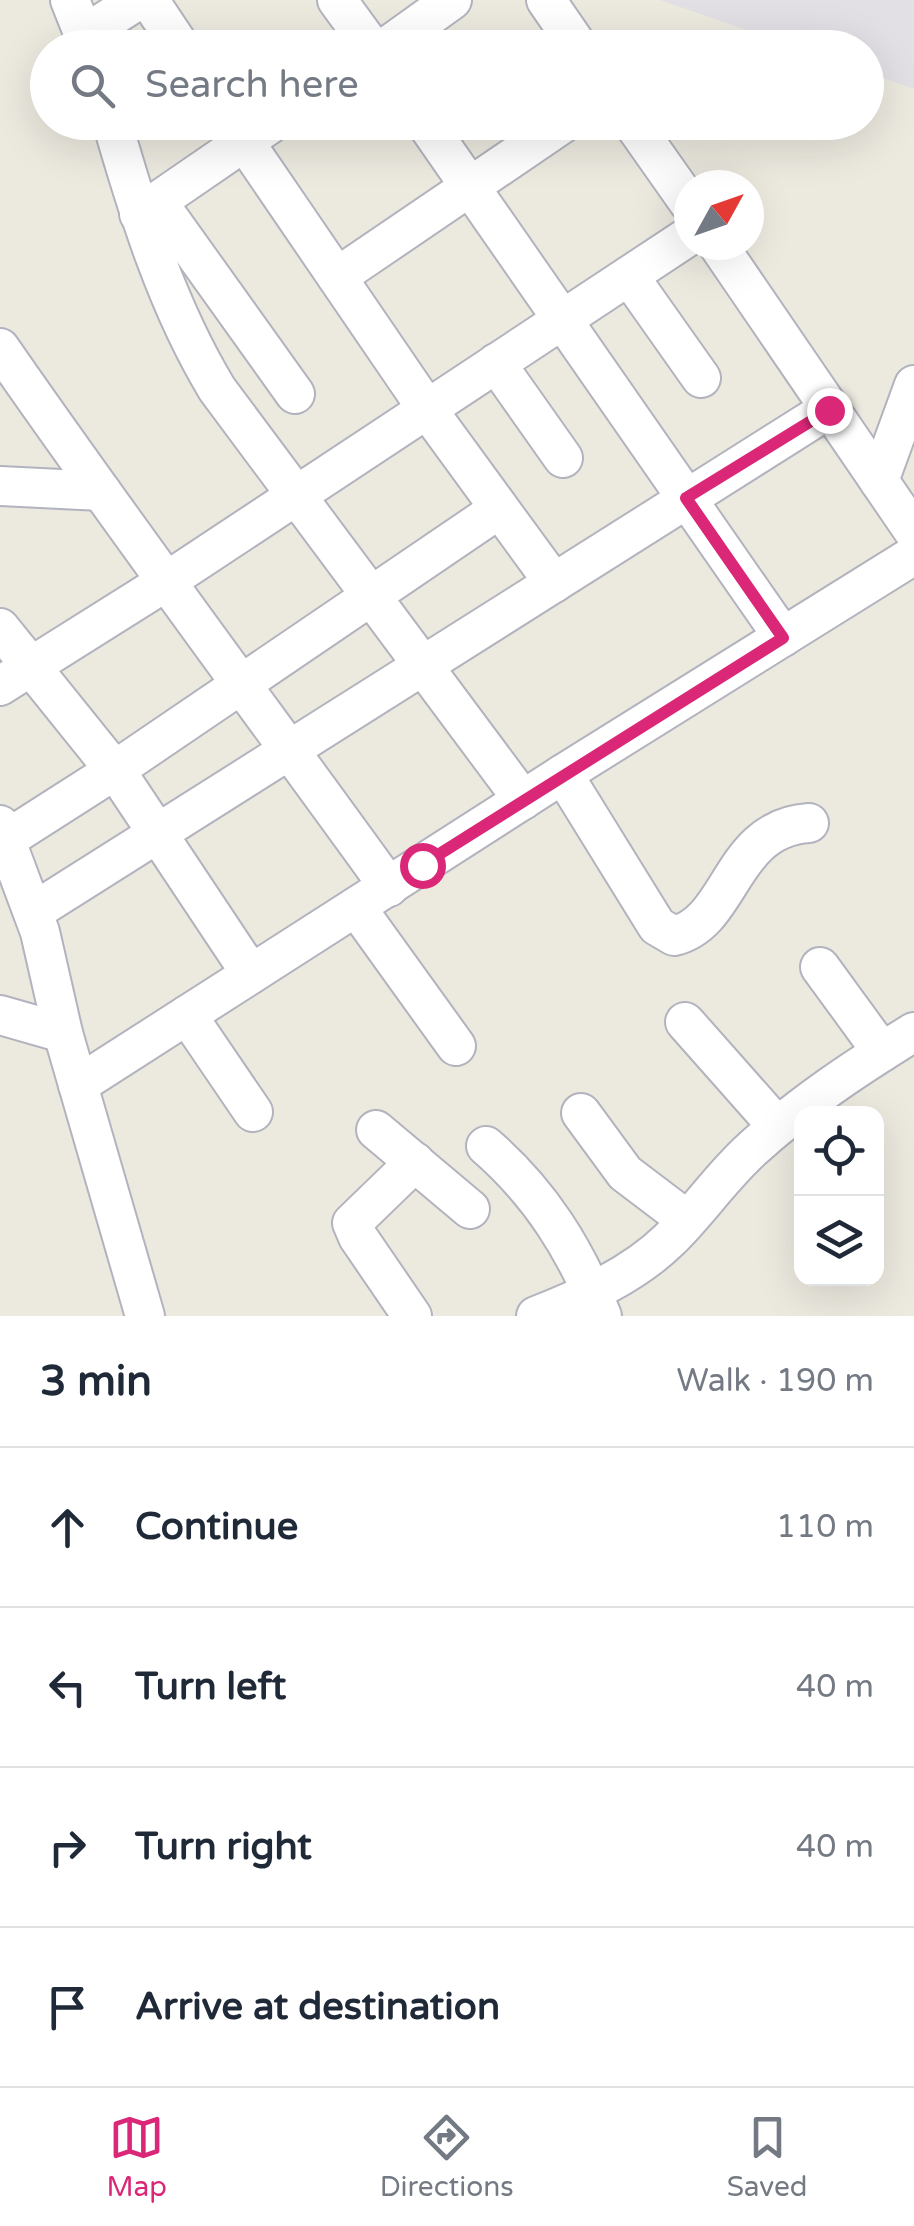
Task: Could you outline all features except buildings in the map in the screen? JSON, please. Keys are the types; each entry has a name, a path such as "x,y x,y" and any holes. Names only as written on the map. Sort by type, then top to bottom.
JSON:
{"street":[{"path":"81,27 138,0"},
{"path":"149,0 169,30"},
{"path":"337,0 359,30"},
{"path":"410,30 452,0"},
{"path":"546,0 567,30"},
{"path":"120,140 148,207 173,304 198,356 240,422 522,800"},
{"path":"148,207 236,140"},
{"path":"256,140 337,277 427,409 554,582"},
{"path":"437,140 783,638"},
{"path":"337,277 539,140"},
{"path":"645,140 674,182"},
{"path":"148,207 295,394"},
{"path":"16,676 167,581 674,246"},
{"path":"78,1085 783,638 912,532 728,260"},
{"path":"629,276 701,378"},
{"path":"0,348 389,887"},
{"path":"496,364 563,458"},
{"path":"879,481 914,385"},
{"path":"34,912 829,410"},
{"path":"0,486 101,491"},
{"path":"145,1316 63,1033 34,912 4,832 115,770 499,509"},
{"path":"0,628 16,676 115,770 251,974"},
{"path":"563,774 656,926 674,936 696,927 769,834 790,824 809,823"},
{"path":"356,908 456,1046"},
{"path":"536,1316 597,1304 660,1249 732,1167 777,1126 898,1042 820,966"},
{"path":"0,1015 63,1033"},
{"path":"186,1015 253,1112"},
{"path":"685,1022 777,1126"},
{"path":"581,1113 625,1173 687,1220"},
{"path":"376,1130 470,1209"},
{"path":"486,1146 545,1207 573,1251 597,1304"},
{"path":"412,1316 352,1223 415,1162"}],"shaded area":[{"path":"660,0 914,0 914,89 884,78 884,30 747,30"}],"route":[{"path":"422,865 783,638 686,498 829,410"}]}
